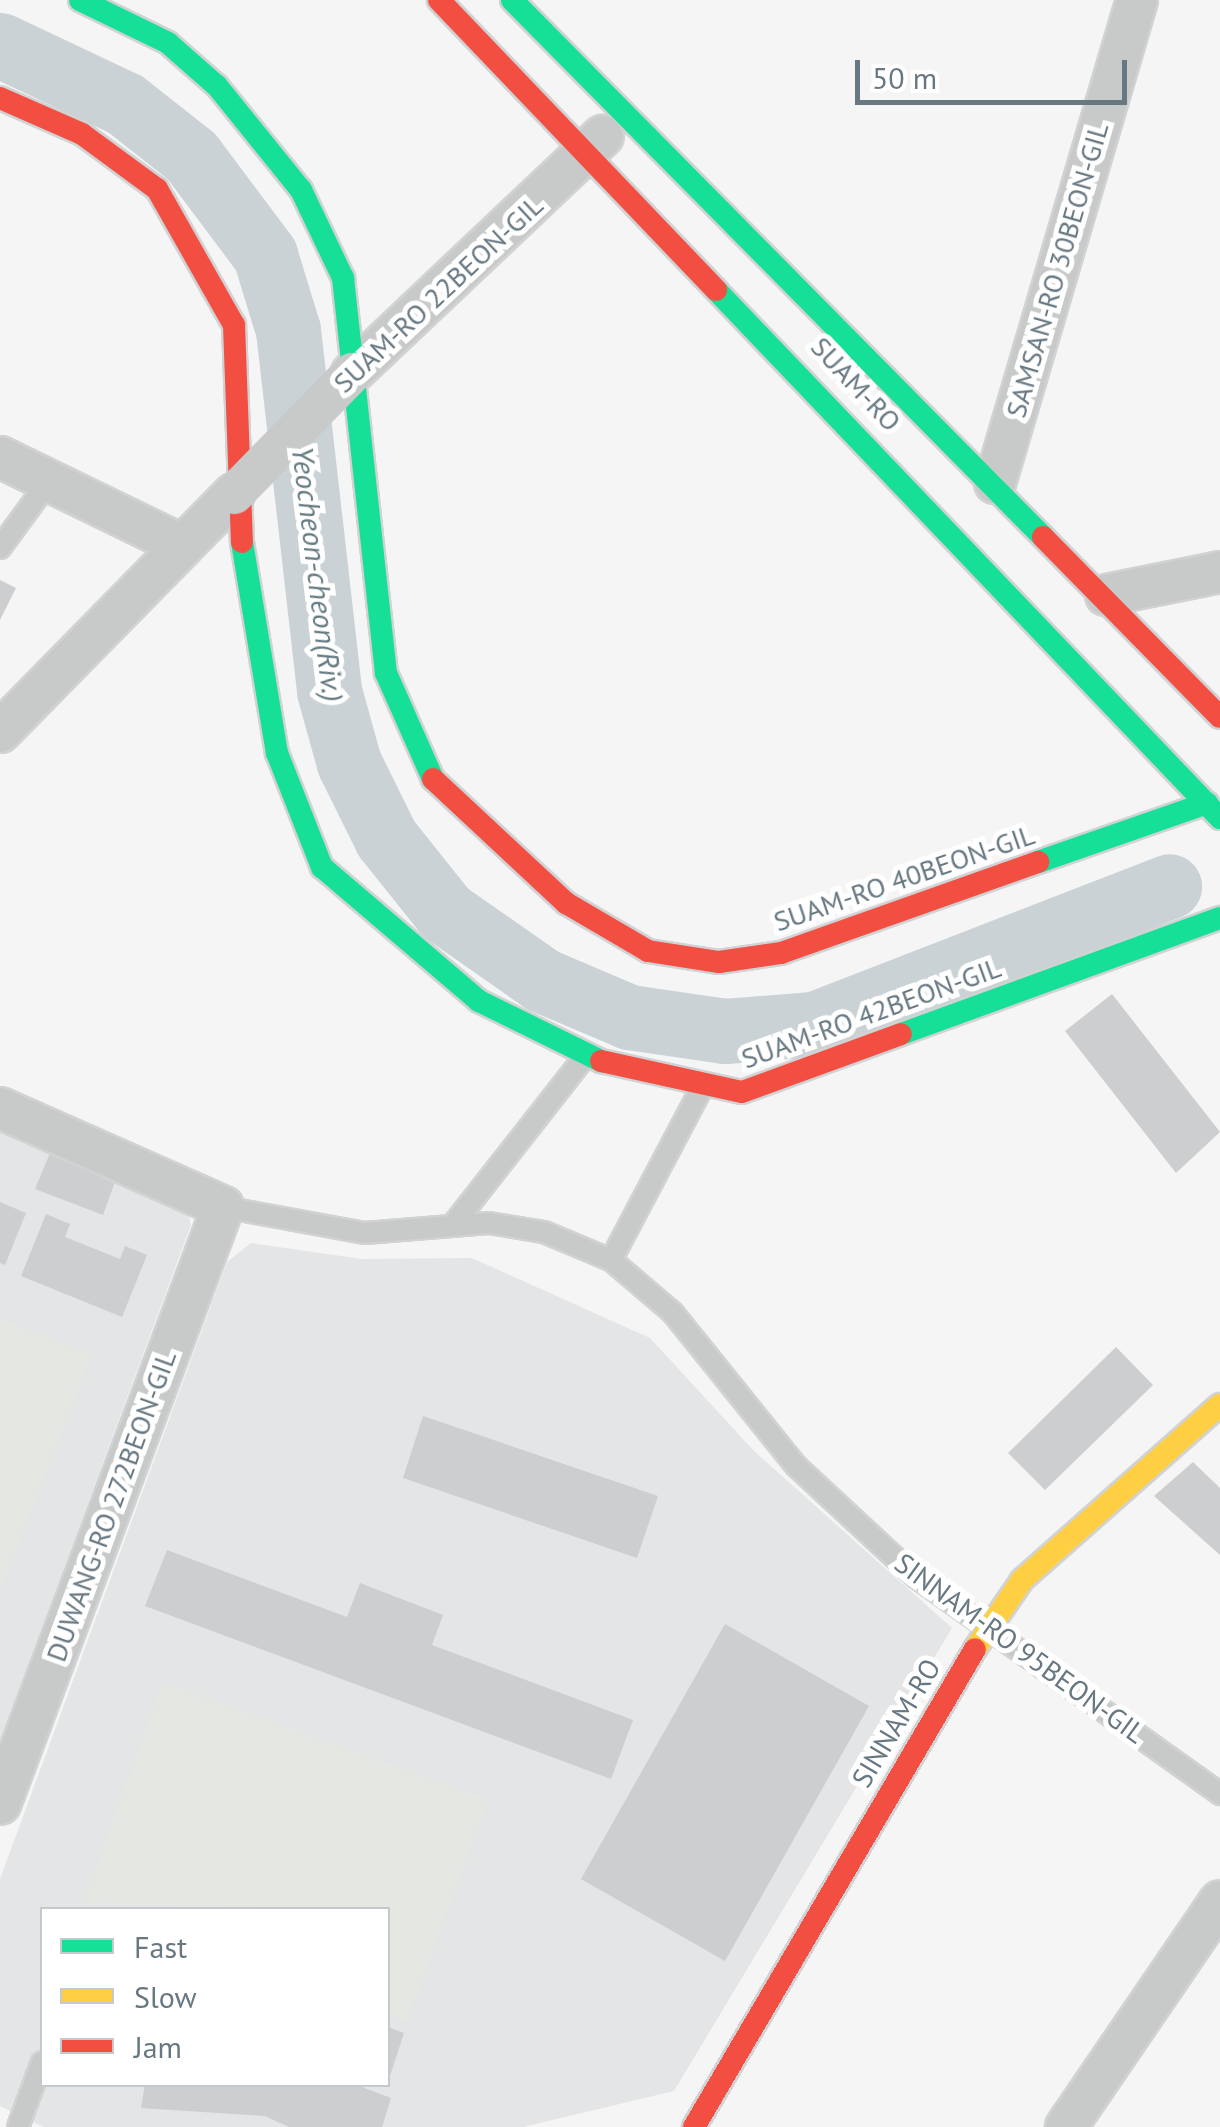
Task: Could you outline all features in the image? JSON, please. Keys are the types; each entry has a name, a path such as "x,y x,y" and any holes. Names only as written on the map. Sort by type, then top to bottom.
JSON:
{"street":[{"name":"SUAM-RO 40BEON-GIL","path":"80,0 168,43 216,86 301,190 343,278 386,673 421,768 504,854 582,914 648,951 719,962 848,935 1053,860 1214,810"},
{"name":"SUAM-RO","path":"439,0 588,150 1214,810"},
{"name":"SUAM-RO","path":"512,0 551,17 625,114 995,482 1220,717"},
{"name":"SAMSAN-RO 30BEON-GIL","path":"995,482 1137,0"},
{"name":"SUAM-RO 42BEON-GIL","path":"0,98 82,134 157,189 234,325 234,494 277,753 322,867 479,1002 585,1056 701,1089 742,1092 1220,918"},
{"name":"SUAM-RO 22BEON-GIL","path":"0,732 352,373 625,114"},
{"path":"0,457 183,546"},
{"path":"1106,595 1220,572"},
{"name":"SINNAM-RO 95BEON-GIL","path":"0,1108 223,1207"},
{"name":"DUWANG-RO 272BEON-GIL","path":"0,1804 223,1207"},
{"name":"SINNAM-RO","path":"694,2127 713,2111 987,1628 1022,1580 1220,1405"},
{"path":"1066,2127 1220,1901"}],"lane":[{"path":"0,548 49,480"},
{"path":"456,1221 585,1056"},
{"path":"611,1260 701,1089"},
{"name":"SINNAM-RO 95BEON-GIL","path":"223,1207 364,1233 456,1221 544,1232 611,1260 672,1313 796,1466 987,1628 1220,1794"},
{"path":"18,2127 40,2067"}],"shaded area":[{"path":"0,1127 185,1199 191,1225 0,1740"},
{"path":"251,1243 362,1259 472,1258 650,1338 754,1451 952,1628 674,2091 523,2127 44,2127 0,2106 0,1879 227,1262"},
{"path":"0,1319 92,1355 0,1591"},
{"path":"163,1682 488,1800 407,2022 390,2016 390,1907 83,1903"}],"building":[{"path":"0,580 16,588 0,620"},
{"path":"1112,994 1220,1132 1176,1173 1065,1031"},
{"path":"50,1153 116,1179 103,1215 35,1189"},
{"path":"0,1202 26,1213 5,1265 0,1263"},
{"path":"46,1214 70,1224 65,1237 120,1259 125,1246 147,1255 122,1317 21,1276"},
{"path":"1116,1347 1153,1385 1045,1490 1008,1453"},
{"path":"423,1416 658,1496 637,1558 403,1478"},
{"path":"1193,1462 1220,1488 1220,1555 1154,1496"},
{"path":"167,1550 347,1617 360,1583 443,1615 432,1645 633,1720 611,1779 145,1606"},
{"path":"725,1624 869,1706 725,1961 581,1879"},
{"path":"390,2028 404,2033 390,2076"},
{"path":"144,2087 362,2087 391,2098 382,2127 289,2127 265,2116 141,2108"}],"waterway":[{"name":"Yeocheon-cheon(Riv.)","path":"0,45 125,104 191,156 265,255 288,330 329,691 349,763 386,838 445,912 542,980 629,1017 725,1031 814,1024 1169,886"}],"traffic: fast":[{"path":"80,0 168,43 217,86 301,190 343,278 386,673 433,779"},
{"path":"512,0 1043,537"},
{"path":"716,290 1220,818"},
{"path":"242,542 277,753 322,867 479,1001 601,1061"},
{"path":"1038,862 1207,803"},
{"path":"901,1034 1220,918"}],"traffic: slow":[{"path":"975,1649 1022,1580 1220,1405"}],"traffic: jam":[{"path":"439,0 716,290"},
{"path":"0,98 82,134 157,189 234,325 242,542"},
{"path":"1043,537 1220,717"},
{"path":"433,779 566,903 648,951 719,962 781,953 1038,862"},
{"path":"601,1061 742,1092 901,1034"},
{"path":"694,2127 975,1649"}]}
